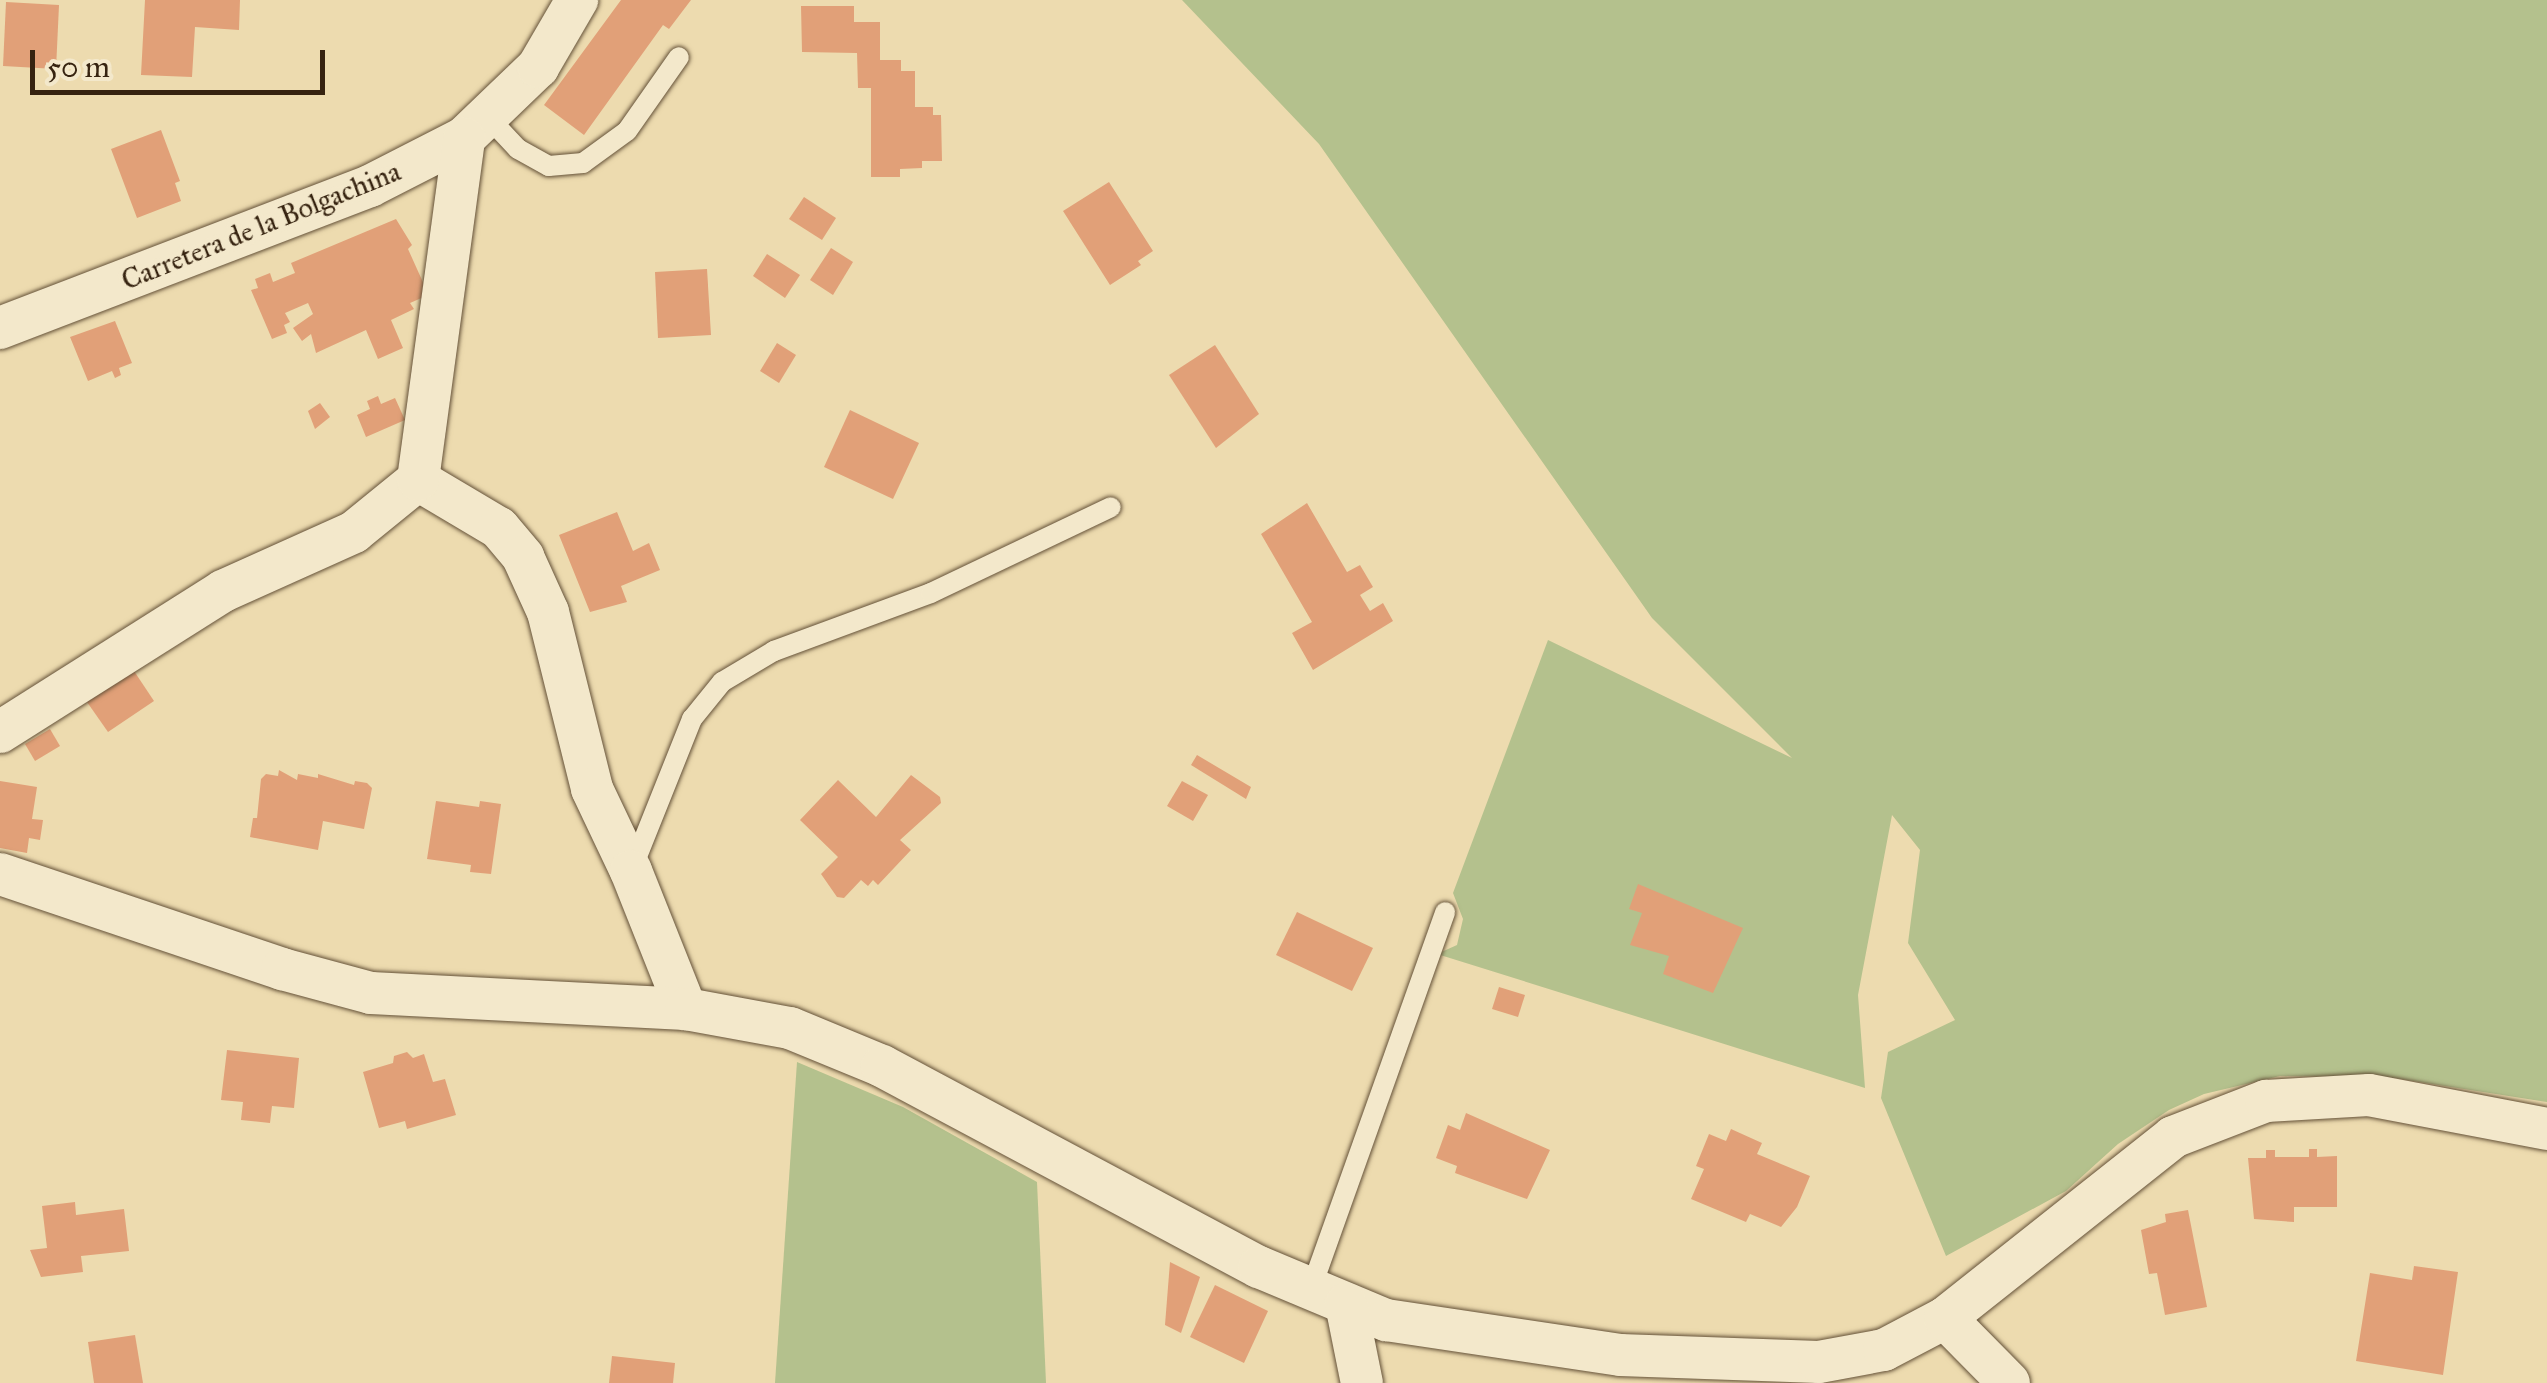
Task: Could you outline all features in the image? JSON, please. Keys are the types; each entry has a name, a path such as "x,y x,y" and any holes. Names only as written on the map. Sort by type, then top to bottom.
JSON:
{"street":[{"name":"Carretera de la Bolgachina","path":"0,328 370,186 475,127 538,67 577,0"},
{"path":"0,732 223,590 354,532 418,480 475,127"},
{"path":"418,480 499,528 523,557 548,612 592,789 631,871 686,1009"},
{"path":"0,874 282,969 370,993 686,1009 790,1028 882,1066 1259,1268 1386,1320 1620,1355 1820,1362 1884,1350 1944,1318 2173,1137 2266,1101 2369,1095 2547,1129"},
{"path":"1328,1296 1362,1383"},
{"path":"1944,1318 2009,1383"}],"lane":[{"path":"475,127 549,166 584,164 627,130 679,57"},
{"path":"631,871 692,719 722,682 774,651 931,594 1111,507"},
{"path":"1328,1296 1445,912"}],"green space":[{"path":"1182,0 2547,0 2547,1102 2394,1078 2280,1076 2204,1094 2169,1110 2118,1144 2066,1191 1946,1256 1881,1098 1888,1052 1955,1020 1908,943 1920,850 1892,815 1858,995 1865,1088 1437,954 1457,945 1463,919 1453,893 1548,640 1792,758 1652,618 1319,144"},
{"path":"797,1062 903,1107 1037,1182 1046,1383 775,1383"}],"building":[{"path":"145,0 240,0 239,30 195,27 192,77 141,75"},
{"path":"621,0 691,0 669,29 663,25 584,135 544,105"},
{"path":"6,2 59,5 56,69 3,66"},
{"path":"801,6 854,6 854,22 880,22 880,60 901,60 901,71 915,71 915,107 933,107 933,115 941,115 942,161 922,161 922,168 900,169 900,177 871,177 871,88 858,88 857,53 802,52"},
{"path":"161,130 180,181 175,183 181,201 137,218 111,149"},
{"path":"1109,182 1153,251 1138,261 1141,265 1110,285 1063,211"},
{"path":"804,197 836,218 822,240 789,219"},
{"path":"396,219 412,245 408,249 426,289 426,296 410,303 414,309 391,320 403,348 378,359 366,330 316,353 311,334 302,341 293,328 313,314 308,303 285,313 290,322 284,325 287,333 272,339 251,290 258,288 255,279 270,273 273,282 295,273 291,263"},
{"path":"831,248 853,262 833,295 810,280"},
{"path":"767,254 800,275 785,298 753,276"},
{"path":"707,269 711,335 658,338 655,272"},
{"path":"115,321 132,363 119,368 121,375 115,378 112,371 88,381 70,337"},
{"path":"777,343 796,355 779,383 760,371"},
{"path":"1215,345 1259,414 1216,448 1169,375"},
{"path":"378,396 381,404 395,398 405,420 366,437 357,415 370,409 367,401"},
{"path":"320,403 330,417 315,429 308,411"},
{"path":"850,410 919,443 893,499 824,467"},
{"path":"1307,503 1347,572 1360,565 1373,587 1360,595 1370,611 1383,603 1393,621 1313,670 1292,633 1312,622 1261,534"},
{"path":"617,512 633,551 649,543 660,570 621,586 627,602 590,612 559,535"},
{"path":"134,671 154,701 108,732 87,702"},
{"path":"50,729 60,746 35,761 25,744"},
{"path":"1197,755 1251,787 1246,799 1191,765"},
{"path":"279,770 297,780 298,774 318,778 318,774 354,785 355,781 367,783 372,788 364,829 323,821 318,850 250,837 253,818 257,818 261,779 266,774 278,776"},
{"path":"911,775 940,797 941,803 900,840 911,850 878,885 873,880 868,886 861,880 844,898 837,897 821,874 838,857 800,820 838,780 876,817"},
{"path":"0,781 37,787 32,819 43,820 40,840 29,838 27,853 0,848"},
{"path":"1182,781 1208,795 1193,821 1167,806"},
{"path":"436,801 479,807 480,801 501,804 491,874 470,872 471,865 427,859"},
{"path":"1638,884 1743,928 1713,993 1663,974 1669,956 1630,945 1642,913 1629,909"},
{"path":"1297,912 1373,948 1352,991 1276,955"},
{"path":"1499,987 1525,995 1518,1017 1492,1009"},
{"path":"227,1050 299,1058 294,1108 272,1106 270,1123 241,1120 243,1102 221,1100"},
{"path":"407,1052 413,1058 424,1054 433,1082 445,1079 456,1115 407,1129 405,1121 379,1128 363,1072 393,1063 394,1056"},
{"path":"1466,1113 1550,1150 1527,1199 1455,1173 1457,1166 1436,1158 1448,1125 1460,1130"},
{"path":"1731,1129 1762,1143 1757,1154 1810,1176 1797,1207 1781,1227 1750,1214 1746,1222 1691,1199 1704,1169 1696,1166 1709,1134 1726,1141"},
{"path":"2309,1149 2317,1149 2317,1157 2337,1156 2337,1207 2294,1207 2294,1222 2254,1219 2248,1158 2266,1158 2266,1150 2275,1150 2275,1157 2309,1157"},
{"path":"75,1202 76,1215 124,1209 129,1251 81,1256 83,1272 41,1277 30,1250 47,1248 42,1206"},
{"path":"2188,1210 2207,1307 2165,1315 2157,1273 2149,1274 2141,1230 2166,1222 2165,1214"},
{"path":"1170,1262 1200,1277 1181,1333 1165,1325"},
{"path":"2414,1266 2458,1272 2443,1375 2356,1361 2370,1273 2412,1280"},
{"path":"1215,1285 1268,1311 1244,1363 1190,1337"},
{"path":"135,1335 143,1383 94,1383 88,1342"},
{"path":"612,1356 675,1363 673,1383 609,1383"}]}
